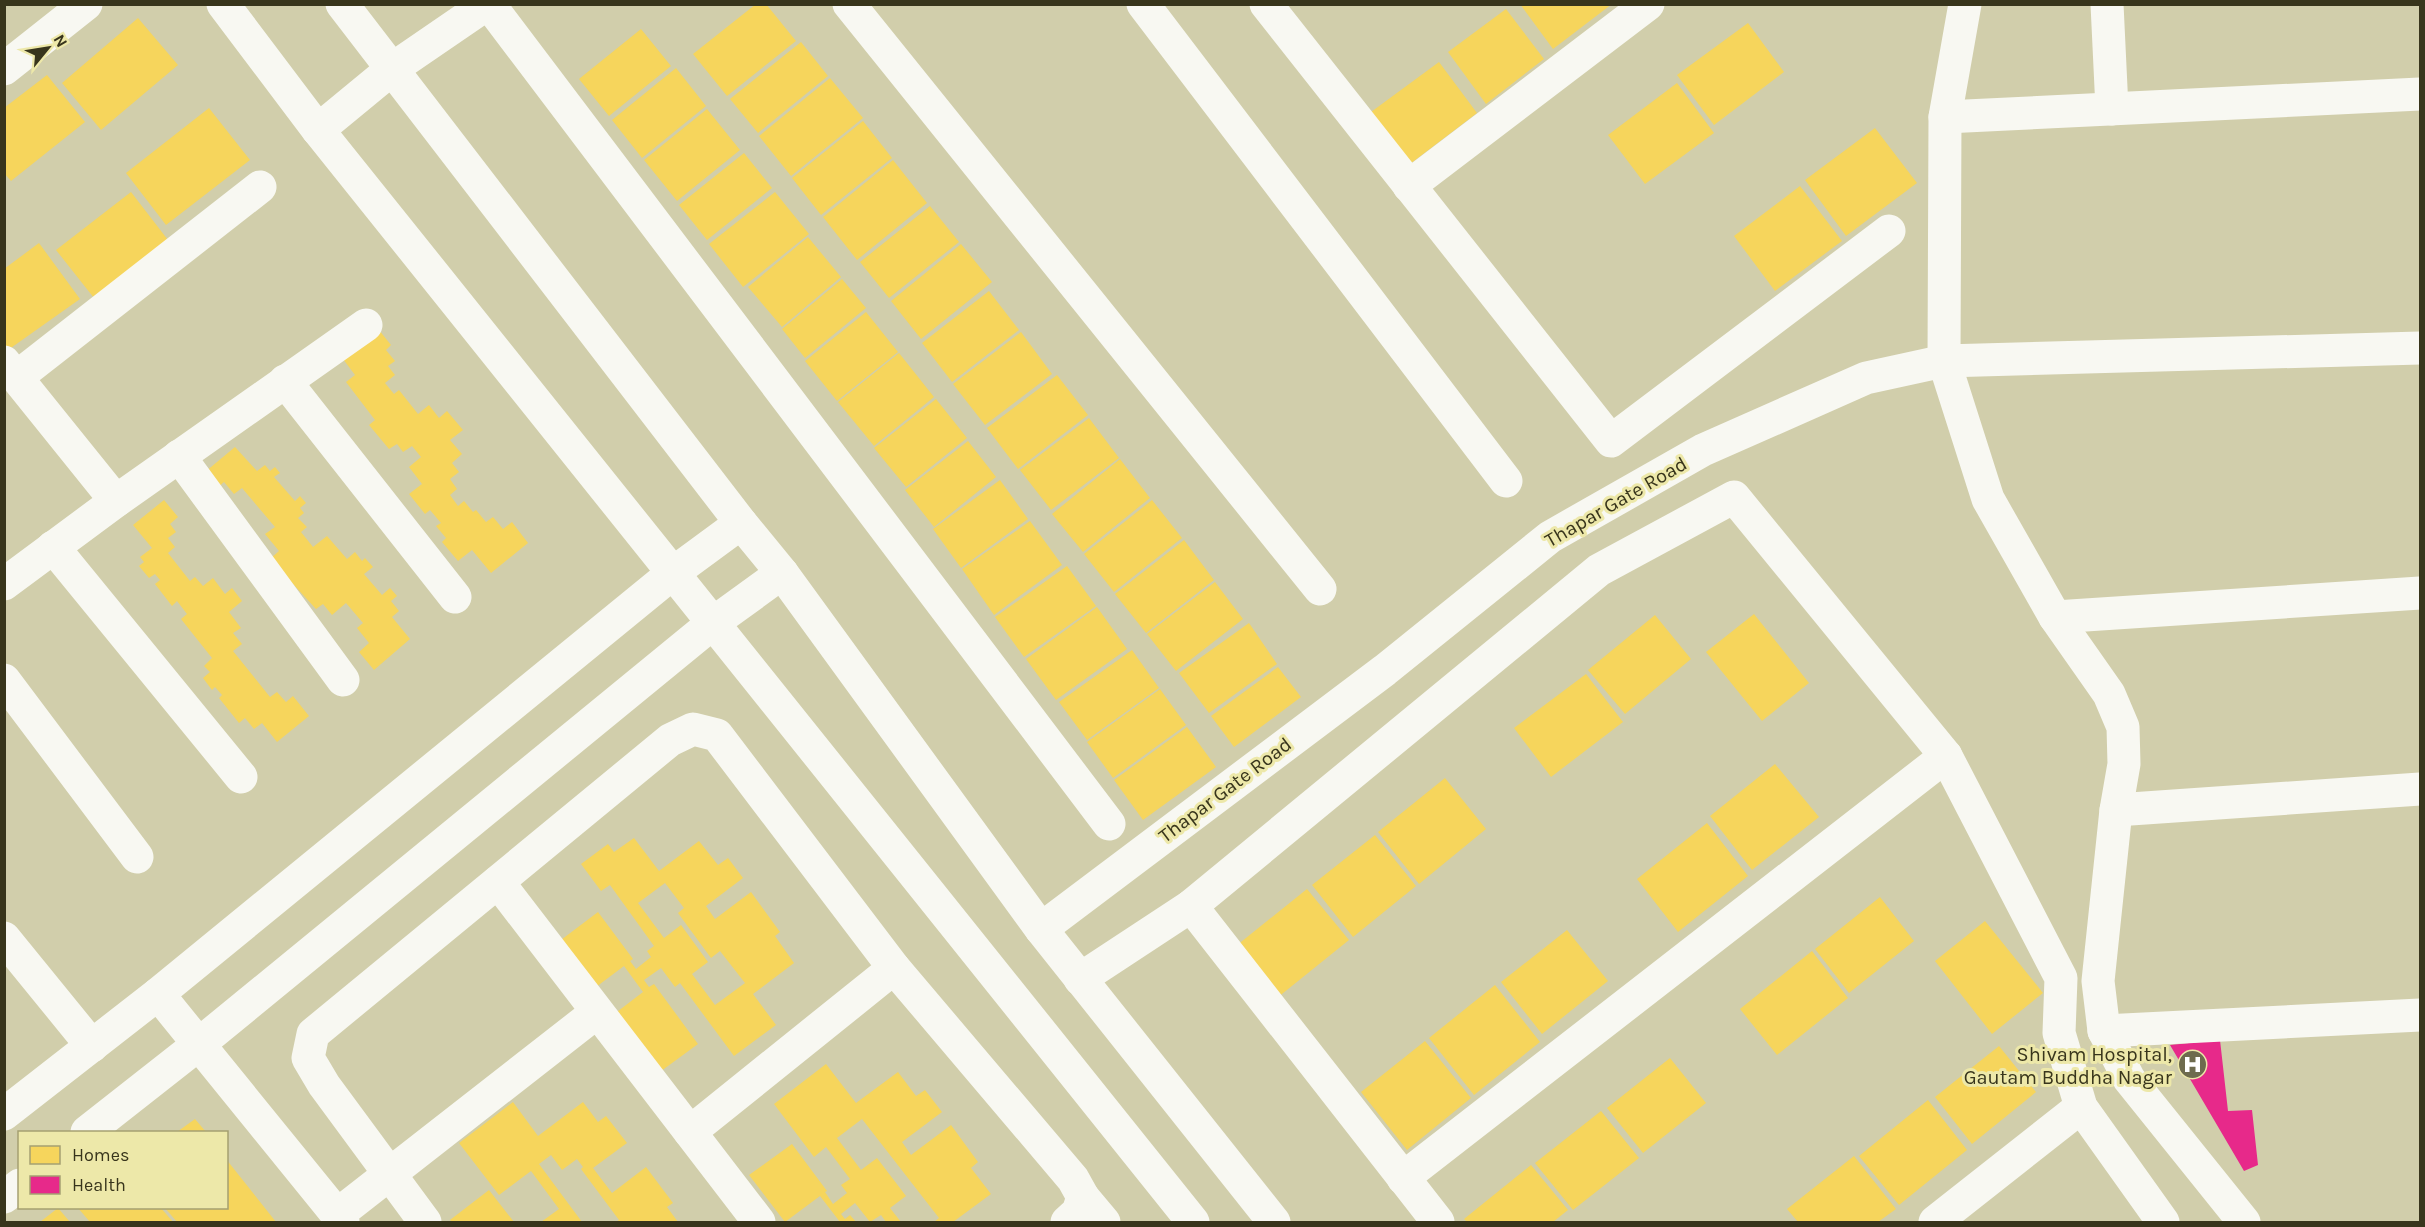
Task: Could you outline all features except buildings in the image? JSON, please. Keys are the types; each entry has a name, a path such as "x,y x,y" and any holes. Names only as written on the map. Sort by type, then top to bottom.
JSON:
{"street":[{"path":"4,69 86,4"},
{"path":"223,4 318,130 1193,1222"},
{"path":"342,4 741,523 782,573 1041,929 1274,1222"},
{"path":"318,130 392,69 488,4 1110,824"},
{"path":"849,4 1320,589"},
{"path":"1143,4 1506,481"},
{"path":"1266,4 1611,441 1889,231"},
{"path":"1409,186 1648,4"},
{"path":"1965,4 1945,117 1944,361 1988,499 2055,617 2109,694 2123,727 2124,764 2116,810 2098,981 2104,1031 2129,1079 2244,1222"},
{"path":"2107,4 2112,109"},
{"path":"1945,117 2421,94"},
{"path":"116,501 11,369 260,187"},
{"path":"4,584 116,501 366,325"},
{"name":"Thapar Gate Road","path":"1041,929 1386,670 1550,537 1703,450 1866,378 1944,361 2421,348"},
{"path":"285,381 455,597"},
{"path":"179,456 343,680"},
{"path":"1080,979 1191,906 1599,570 1734,497 1947,756 2061,978 2059,1033 2081,1107 2163,1222"},
{"path":"4,1114 158,994 673,573 741,523"},
{"path":"53,547 241,777"},
{"path":"88,1131 199,1044 713,624 782,573"},
{"path":"2055,617 2421,593"},
{"path":"4,680 137,857"},
{"path":"425,1222 324,1085 308,1058 313,1034 670,740 693,729 717,735 894,968 1073,1179 1075,1210 1104,1222"},
{"path":"1404,1178 1947,756"},
{"path":"2116,810 2421,789"},
{"path":"498,882 759,1222"},
{"path":"1191,906 1438,1222"},
{"path":"4,938 92,1046"},
{"path":"690,1132 894,968"},
{"path":"158,994 340,1219 388,1174 597,1012"},
{"path":"2104,1031 2421,1015"},
{"path":"1935,1222 2081,1107"},
{"path":"4,1197 18,1186"}],"place":[{"name":"Shivam Hospital, Gautam Buddha Nagar","path":"2193,1065"}]}
